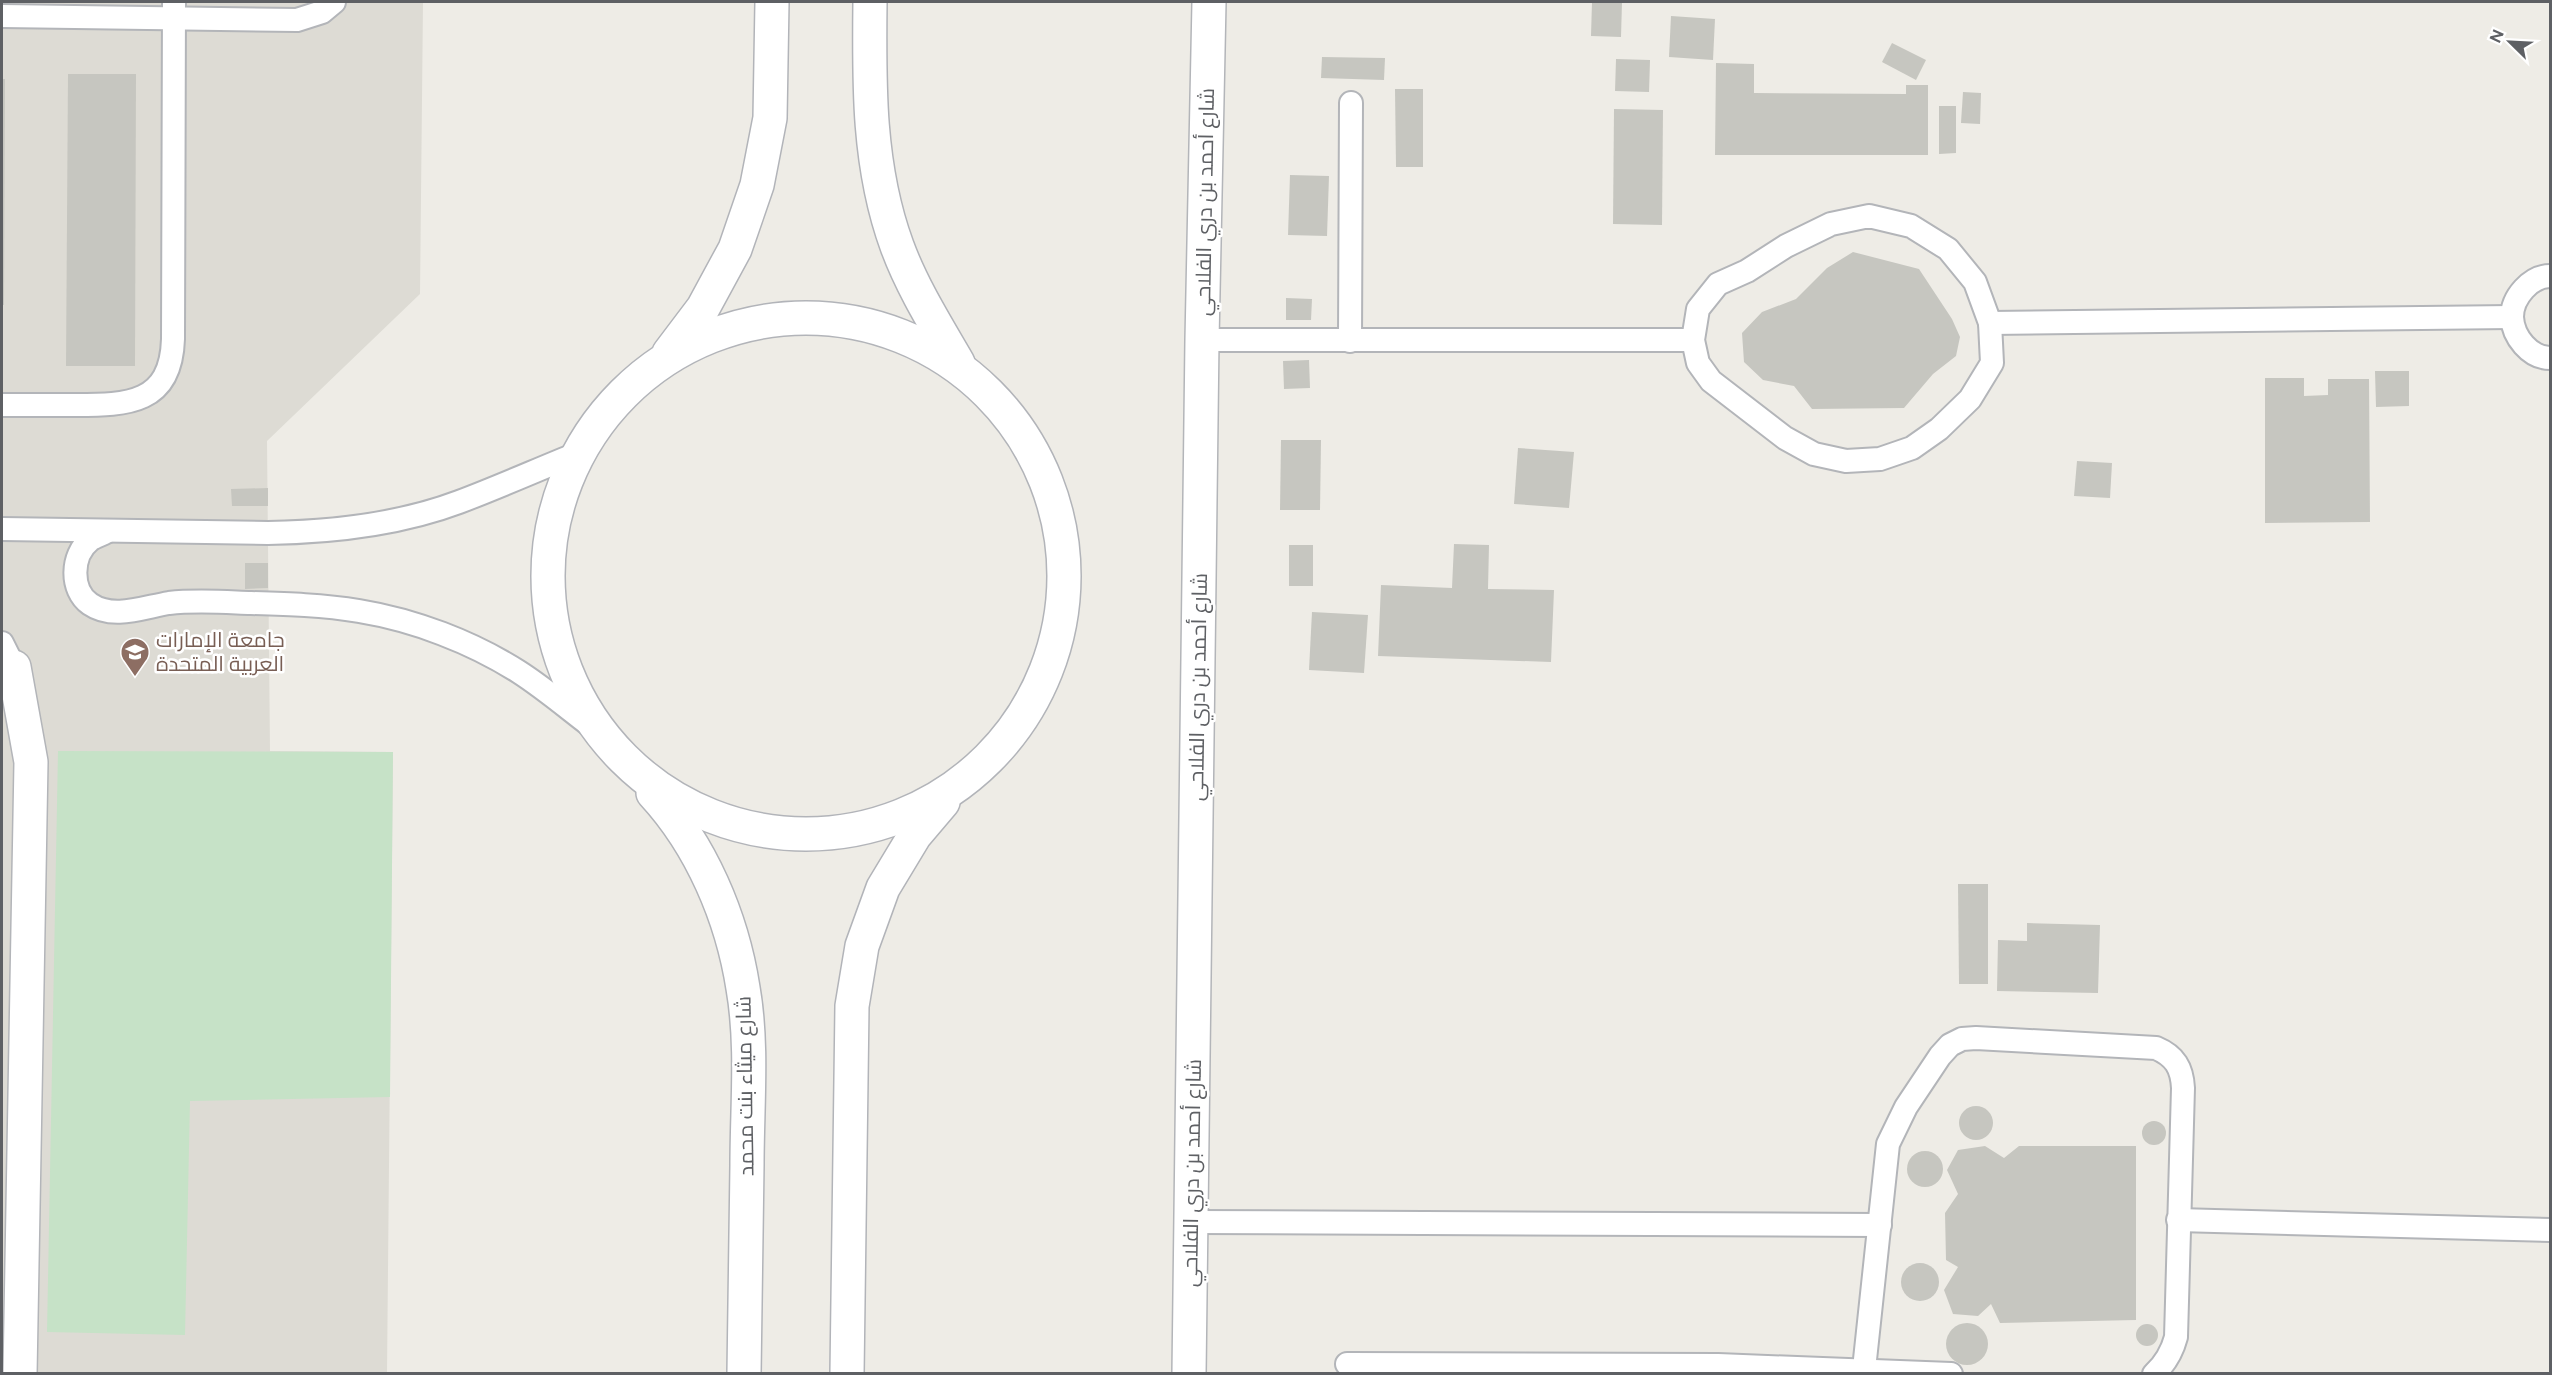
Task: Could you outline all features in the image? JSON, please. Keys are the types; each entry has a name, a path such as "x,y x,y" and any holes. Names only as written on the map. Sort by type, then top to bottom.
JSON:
{"main road":[{"path":"662,362 708,299 735,249 757,185 770,118 772,2"},
{"path":"870,2 871,113 879,180 897,246 925,307 961,367"},
{"name":"شارع أحمد بن دري الفلاحي","path":"1189,1374 1202,340 1209,2"},
{"path":"790,317 835,318 880,327 921,343 961,367 998,402 1017,425 1038,460 1055,508 1062,538 1065,579 1061,620 1051,659 1035,696 1013,731 986,762 954,788 915,811 873,826 829,834 783,834 739,827 697,812 657,789 623,760 599,732 577,697 564,667 551,616 548,575 552,533 562,492 579,453 602,418 629,388 662,362 701,340 744,325 790,317"},
{"path":"8,655 31,762 20,1374"},
{"name":"شارع ميثاء بنت محمد","path":"623,760 668,808 703,863 728,924 744,988 748,1054 744,1374"},
{"path":"847,1374 852,1006 862,946 883,888 915,835 954,788"}],"lane":[{"path":"2,16 174,10 297,20 322,12 334,2"},
{"path":"2,405 113,405 133,402 151,393 165,378 173,359 174,10"},
{"path":"1350,341 1351,103"},
{"path":"1869,216 1911,226 1948,249 1975,282 1990,323 1992,363 1970,399 1939,429 1912,448 1880,459 1846,461 1814,454 1785,438 1711,381 1698,363 1693,340 1698,309 1718,284 1748,271 1786,246 1831,224 1869,216"},
{"path":"2550,276 2542,276 2520,291 2512,316 2519,342 2541,358 2550,358"},
{"path":"1990,323 2512,316"},
{"path":"1202,340 1693,340"},
{"path":"2,529 106,532 310,532 360,527 410,517 458,503 579,453"},
{"path":"106,532 90,540 79,554 75,572 78,589 89,603 105,611 123,612 147,606 197,601 318,606 402,621 442,634 482,651 519,672 599,732"},
{"path":"1864,1369 1888,1144 1896,1124 1940,1056 1950,1045 1962,1039 1976,1038 2156,1048 2168,1053 2177,1062 2182,1074 2183,1088 2176,1336 2166,1362 2154,1374"},
{"path":"2178,1220 2550,1230"},
{"path":"1192,1222 1880,1225"},
{"path":"1347,1364 1864,1369 1952,1374"}],"shaded area":[{"name":"جامعة الإمارات العربية المتحدة","path":"2,2 423,2 420,294 267,441 270,751 393,752 387,1373 2,1374"}],"green space":[{"path":"58,751 393,752 390,1097 190,1101 185,1335 47,1332"}],"building":[{"path":"1592,2 1622,2 1621,37 1591,36"},
{"path":"1671,16 1715,19 1713,60 1669,57"},
{"path":"1892,43 1926,60 1916,80 1882,62"},
{"path":"1322,57 1385,58 1384,80 1321,78"},
{"path":"1616,59 1650,60 1649,92 1615,91"},
{"path":"1716,63 1754,64 1754,93 1906,94 1906,85 1928,85 1928,155 1715,155"},
{"path":"68,74 136,74 135,366 66,366"},
{"path":"2,79 5,79 4,305 2,305"},
{"path":"1395,89 1423,89 1423,167 1396,167"},
{"path":"1963,92 1981,93 1980,124 1961,123"},
{"path":"1939,106 1956,106 1956,153 1939,154"},
{"path":"1614,109 1663,110 1662,225 1613,224"},
{"path":"1290,175 1329,176 1327,236 1288,235"},
{"path":"1853,252 1919,269 1952,319 1960,337 1956,356 1933,374 1904,408 1812,409 1794,386 1763,380 1744,362 1742,333 1762,312 1796,299 1827,268"},
{"path":"1286,298 1312,299 1311,320 1286,320"},
{"path":"1309,360 1310,388 1284,389 1283,361"},
{"path":"2375,371 2409,371 2409,406 2376,407"},
{"path":"2265,378 2304,378 2304,396 2328,395 2328,379 2369,379 2370,522 2265,523"},
{"path":"1281,440 1321,440 1320,510 1280,510"},
{"path":"1518,448 1574,452 1569,508 1514,504"},
{"path":"2077,461 2112,463 2110,498 2074,496"},
{"path":"268,488 268,506 232,506 231,489"},
{"path":"1454,544 1489,545 1488,589 1554,590 1551,662 1378,656 1381,585 1452,588"},
{"path":"1289,545 1313,545 1313,586 1289,586"},
{"path":"245,563 268,563 268,588 245,589"},
{"path":"1312,612 1368,615 1364,673 1309,670"},
{"path":"1958,884 1988,884 1988,984 1959,984"},
{"path":"2027,923 2100,925 2098,993 1997,991 1998,940 2027,941"},
{"path":"1976,1106 1988,1111 1993,1123 1988,1135 1976,1140 1964,1135 1959,1123 1964,1111"},
{"path":"2154,1121 2163,1124 2166,1133 2163,1142 2154,1145 2145,1142 2142,1133 2145,1124"},
{"path":"1985,1146 2004,1158 2019,1146 2136,1146 2136,1320 2000,1323 1991,1304 1978,1316 1953,1314 1944,1290 1958,1267 1946,1260 1945,1213 1958,1194 1947,1170 1958,1150"},
{"path":"1925,1151 1938,1156 1943,1169 1938,1182 1925,1187 1912,1182 1907,1169 1912,1156"},
{"path":"1920,1263 1933,1269 1939,1282 1933,1295 1920,1301 1907,1295 1901,1282 1907,1269"},
{"path":"1967,1323 1982,1329 1988,1344 1982,1359 1967,1365 1952,1359 1946,1344 1952,1329"},
{"path":"2147,1324 2155,1327 2158,1335 2155,1343 2147,1346 2139,1343 2136,1335 2139,1327"}],"place":[{"name":"جامعة الإمارات العربية المتحدة","path":"135,678"}]}
